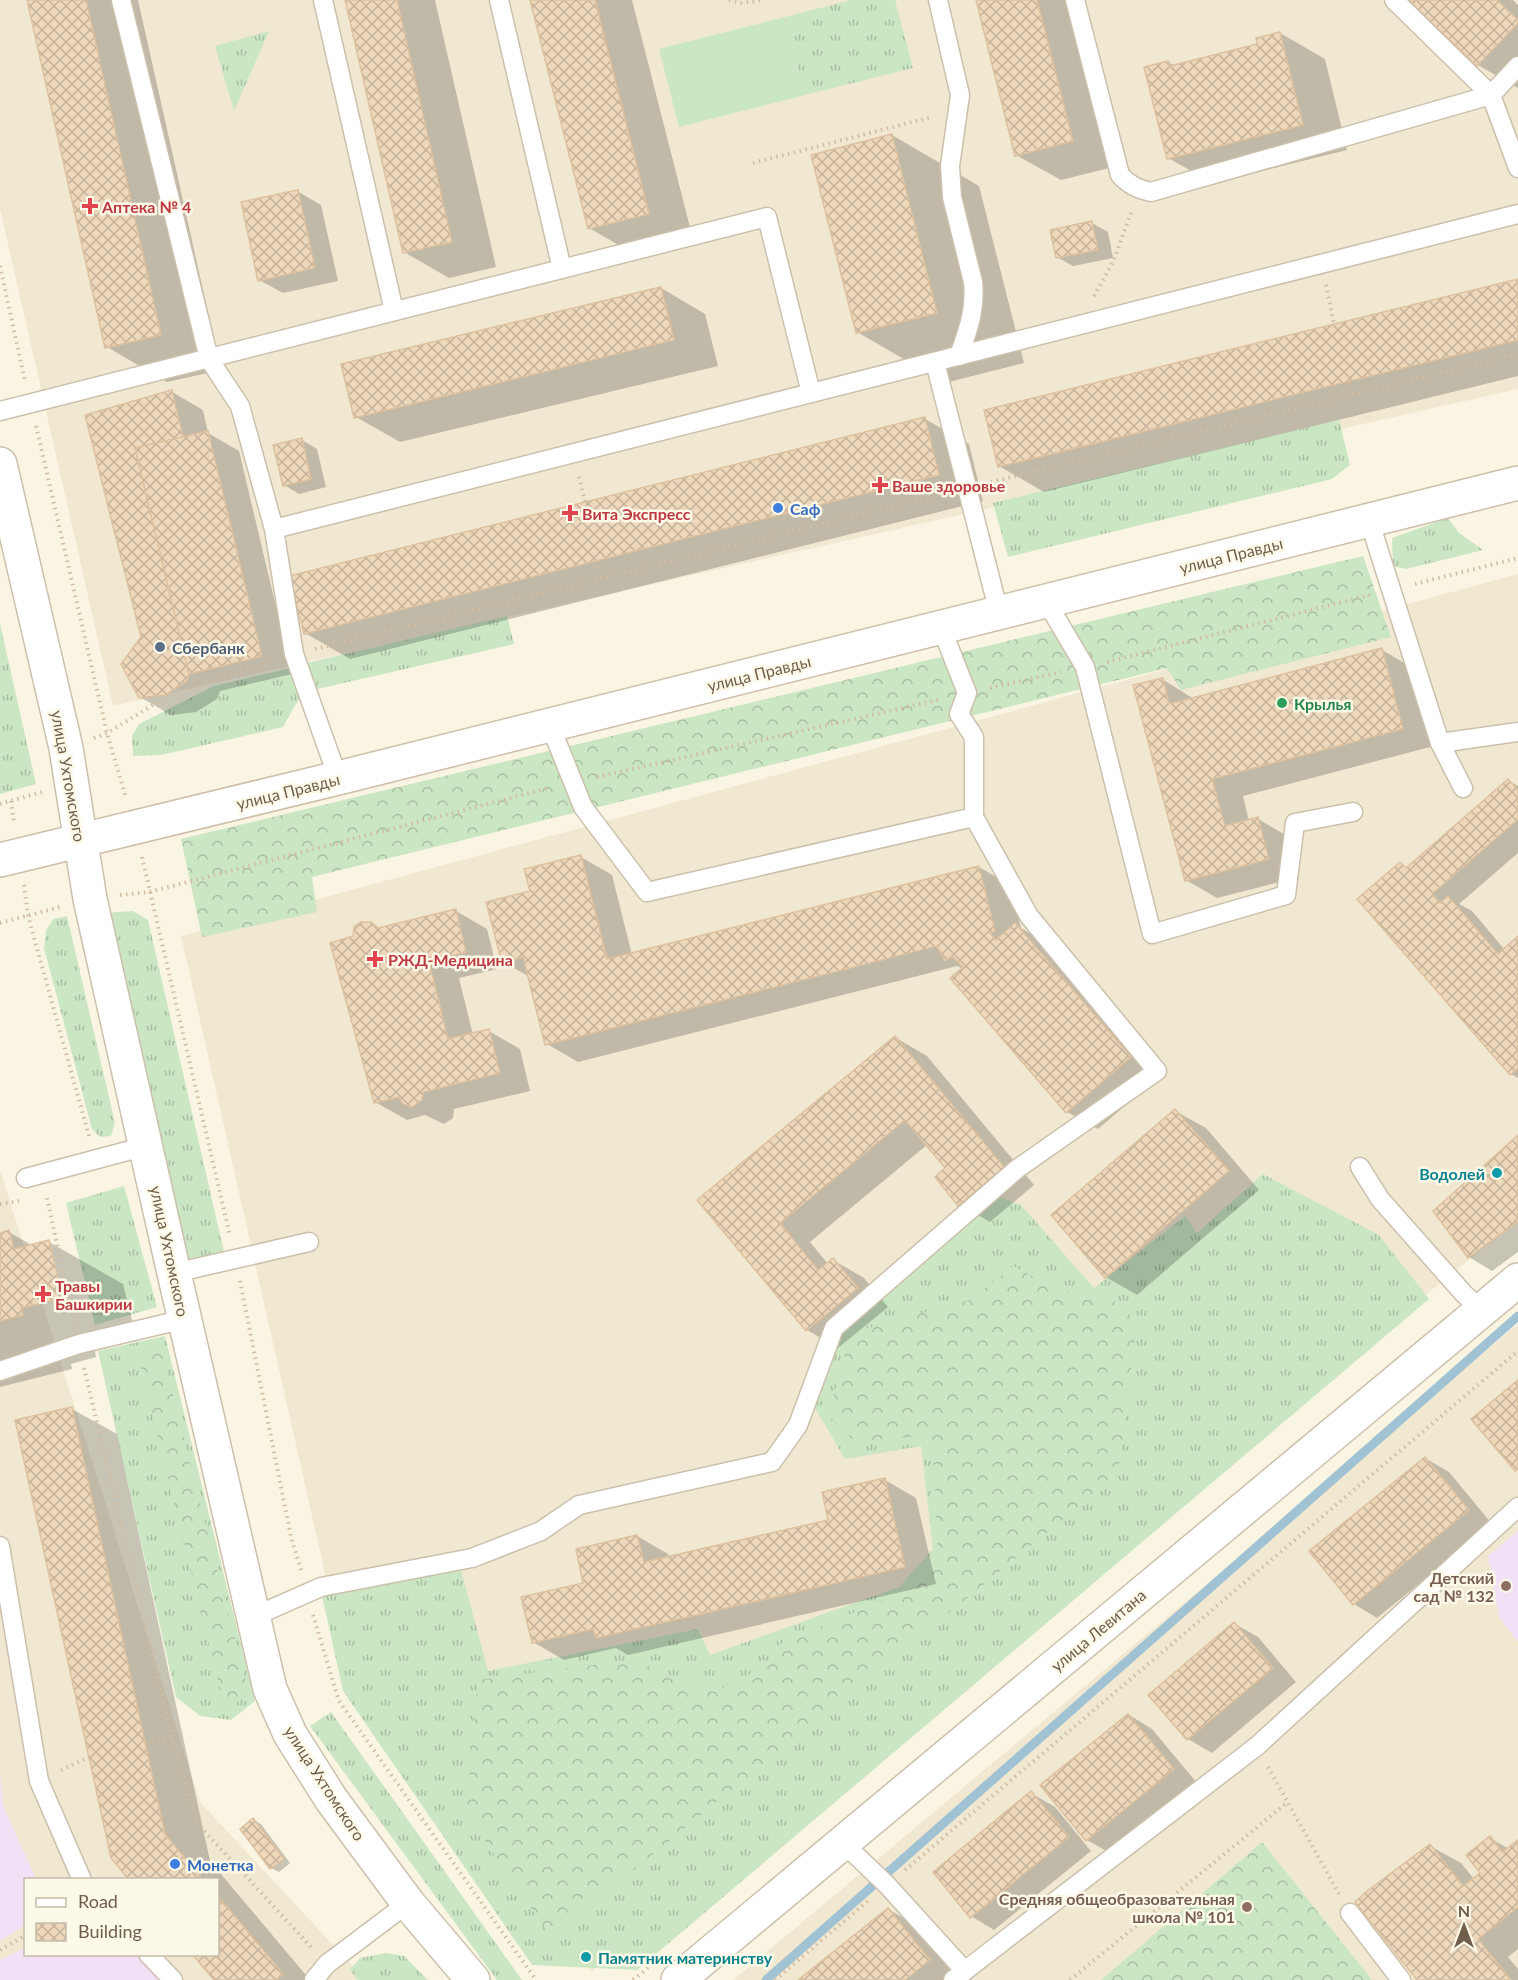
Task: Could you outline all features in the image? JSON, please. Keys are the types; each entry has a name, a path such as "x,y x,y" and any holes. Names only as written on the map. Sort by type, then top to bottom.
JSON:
{"street":[{"name":"улица Ухтомского","path":"0,464 66,748 90,899 270,1689 290,1734 331,1799 408,1903 472,1980"},
{"name":"улица Правды","path":"10,858 135,829 1518,483"},
{"name":"улица Левитана","path":"678,1980 1518,1280"}],"lane":[{"path":"121,0 209,359 240,406 274,529 294,654 338,778"},
{"path":"323,0 394,311"},
{"path":"499,0 562,269"},
{"path":"938,0 960,95 950,183 974,294 973,317 959,356"},
{"path":"1075,0 1120,175 1127,183 1151,192 1491,95 1518,66"},
{"path":"1394,0 1491,95 1518,168"},
{"path":"274,529 1518,214"},
{"path":"0,411 767,218 811,393"},
{"path":"935,362 999,613"},
{"path":"1370,520 1440,743 1463,788"},
{"path":"1046,601 1085,667 1152,934 1286,895 1295,823 1353,812"},
{"path":"253,1617 321,1587 472,1558 541,1531 579,1505 772,1461 798,1425 834,1328 1017,1169 1157,1071 1029,916 974,817 974,737 959,714 968,693 941,627"},
{"path":"550,725 583,807 647,892 974,817"},
{"path":"1440,743 1518,732"},
{"path":"27,1178 146,1146"},
{"path":"1360,1167 1380,1198 1464,1294 1482,1310"},
{"path":"174,1273 309,1242"},
{"path":"0,1371 79,1344 184,1319"},
{"path":"842,1842 887,1885 959,1976 1257,1746 1518,1507"},
{"path":"0,1546 39,1781 81,1878"},
{"path":"314,1980 327,1964 408,1903"},
{"path":"1350,1913 1401,1980"},
{"path":"150,1956 173,1980"}],"path":[{"path":"729,0 741,3 760,0"},
{"path":"753,163 958,111"},
{"path":"1075,326 1113,262 1139,189"},
{"path":"1321,264 1334,324"},
{"path":"0,266 107,733 135,829 236,1259 291,1537 339,1701 536,1980"},
{"path":"66,748 107,733 166,697 294,654 1518,354"},
{"path":"1349,382 1351,396"},
{"path":"0,923 90,899 149,892 572,782 1085,667 1518,558"},
{"path":"597,561 603,578"},
{"path":"0,804 47,791"},
{"path":"10,858 95,1158"},
{"path":"46,1196 172,1737 196,1822 327,1964"},
{"path":"775,1980 1518,1351"},
{"path":"146,1743 172,1737"},
{"path":"1257,1746 1350,1913"},
{"path":"1070,1980 1288,1802"},
{"path":"0,1950 24,1936"}],"shaded area":[{"path":"0,0 1518,0 1518,389 113,706 0,209"},
{"path":"1518,574 1518,1220 591,1972 355,1706 181,936"},
{"path":"0,1170 200,1802 366,1980 0,1980"},
{"path":"1518,1324 1518,1980 733,1980"},
{"name":"Детский сад № 132","path":"1518,1531 1518,1642 1499,1617 1488,1556"},
{"path":"0,1770 3,1805 36,1878 24,1878 24,1926 0,1941"},
{"path":"24,1948 24,1956 137,1956 160,1980 0,1980 0,1960"}],"green space":[{"path":"851,0 895,0 913,68 805,95 785,17"},
{"path":"785,17 805,95 679,127 659,49"},
{"path":"269,31 234,111 215,46"},
{"path":"1339,420 1350,465 1332,479 1008,557 993,503"},
{"path":"1448,518 1459,533 1483,550 1406,569 1393,566 1392,538"},
{"path":"1363,556 1391,637 1181,690 1167,668 312,877 317,912 202,937 181,839"},
{"path":"507,616 514,644 313,690 307,663"},
{"path":"0,624 36,784 0,794"},
{"path":"290,668 300,697 283,727 161,755 133,756 132,736 139,724 214,686"},
{"path":"133,911 148,920 224,1252 184,1262 105,913"},
{"path":"67,916 115,1123 111,1136 100,1137 92,1129 44,948 46,931 53,919"},
{"path":"1263,1174 1379,1235 1429,1299 637,1970 532,1965 343,1691 322,1596 461,1570 488,1671 698,1629 710,1655 899,1587 933,1549 921,1446 845,1459 815,1408 843,1313 986,1192 1021,1205 1094,1288 1185,1216 1197,1233"},
{"path":"124,1186 157,1307 95,1325 66,1203"},
{"path":"1013,1266 1059,1290 1107,1294 1137,1322 1118,1475 551,1937 466,1813 478,1680 632,1660 714,1692 761,1668 783,1642 915,1587 938,1551 932,1436 854,1441 828,1415 851,1333 970,1300"},
{"path":"165,1336 255,1701 231,1720 200,1716 176,1697 98,1351"},
{"path":"161,1348 249,1695 225,1709 138,1355"},
{"path":"331,1712 522,1980 497,1980 310,1726"},
{"name":"Средняя общеобразовательная школа № 101","path":"1262,1842 1372,1980 1101,1980"},
{"path":"386,1953 404,1956 428,1980 358,1980 350,1970 360,1958"}],"building":[{"path":"27,0 86,0 161,335 105,348"},
{"path":"345,0 397,0 452,242 403,253"},
{"path":"530,0 595,0 649,214 588,229"},
{"path":"976,0 1037,0 1073,141 1015,156"},
{"path":"1408,0 1497,0 1518,20 1518,23 1477,66"},
{"path":"1280,32 1303,125 1167,159 1144,67 1168,61 1170,66 1257,44 1256,38"},
{"path":"892,134 937,313 856,333 811,155"},
{"path":"298,190 315,268 258,281 241,202"},
{"path":"1092,221 1098,250 1056,258 1050,230"},
{"path":"1518,279 1518,340 998,467 984,410"},
{"path":"661,287 674,340 354,418 341,364"},
{"path":"172,390 183,437 135,448 189,674 187,681 165,695 139,698 121,664 141,637 85,415"},
{"path":"925,417 939,475 304,634 289,576"},
{"path":"208,431 262,656 189,674 135,448"},
{"path":"302,438 311,479 283,486 273,445"},
{"path":"1382,648 1403,729 1212,779 1225,826 1258,817 1269,859 1185,881 1133,685 1163,678 1169,704"},
{"path":"1508,779 1518,790 1518,819 1432,894 1440,903 1448,896 1498,954 1518,936 1518,1068 1510,1075 1357,899 1400,862 1406,868"},
{"path":"581,855 607,959 979,866 995,931 990,933 996,940 1015,923 1131,1057 1066,1113 950,978 963,967 952,956 945,961 937,946 545,1045 523,957 502,963 486,902 530,891 524,869"},
{"path":"456,909 466,952 429,961 448,1039 489,1029 500,1073 423,1092 422,1100 412,1107 403,1104 399,1097 374,1103 330,943 353,936 354,927 361,922 371,922 378,928"},
{"path":"895,1036 1004,1167 958,1206 935,1177 945,1168 905,1120 780,1223 818,1270 833,1258 858,1288 806,1331 697,1200"},
{"path":"1175,1109 1229,1171 1105,1278 1051,1215"},
{"name":"Водолей","path":"1518,1135 1518,1221 1468,1258 1433,1211"},
{"path":"9,1230 14,1249 49,1240 63,1298 21,1308 23,1315 0,1321 0,1233"},
{"path":"1518,1380 1518,1469 1515,1471 1471,1419"},
{"path":"72,1407 165,1834 201,1878 127,1878 111,1858 15,1420"},
{"path":"1425,1457 1469,1510 1353,1605 1309,1551"},
{"path":"885,1478 905,1567 596,1638 593,1629 532,1643 521,1597 583,1583 576,1549 637,1535 644,1562 828,1520 822,1492"},
{"path":"1234,1622 1273,1668 1187,1740 1148,1695"},
{"path":"1128,1714 1174,1769 1086,1841 1040,1785"},
{"path":"1031,1791 1069,1837 970,1918 933,1872"},
{"path":"253,1818 284,1859 270,1869 240,1829"},
{"path":"1490,1836 1502,1852 1518,1840 1518,1907 1478,1939 1511,1980 1417,1980 1355,1902 1430,1844 1463,1886 1480,1873 1466,1855"},
{"path":"219,1897 283,1974 276,1980 214,1980 194,1956 219,1956"},
{"path":"888,1908 930,1960 905,1980 798,1980"}],"waterway":[{"path":"766,1980 1518,1316"}],"place":[{"name":"Аптека № 4","path":"90,206"},
{"name":"Ваше здоровье","path":"880,485"},
{"name":"Саф","path":"778,508"},
{"name":"Вита Экспресс","path":"570,513"},
{"name":"Сбербанк","path":"160,647"},
{"name":"Крылья","path":"1282,703"},
{"name":"РЖД-Медицина","path":"375,959"},
{"name":"Водолей","path":"1497,1173"},
{"name":"Травы Башкирии","path":"43,1294"},
{"name":"Детский сад № 132","path":"1506,1586"},
{"name":"Монетка","path":"175,1864"},
{"name":"Средняя общеобразовательная школа № 101","path":"1247,1907"},
{"name":"Памятник материнству","path":"586,1957"}]}
